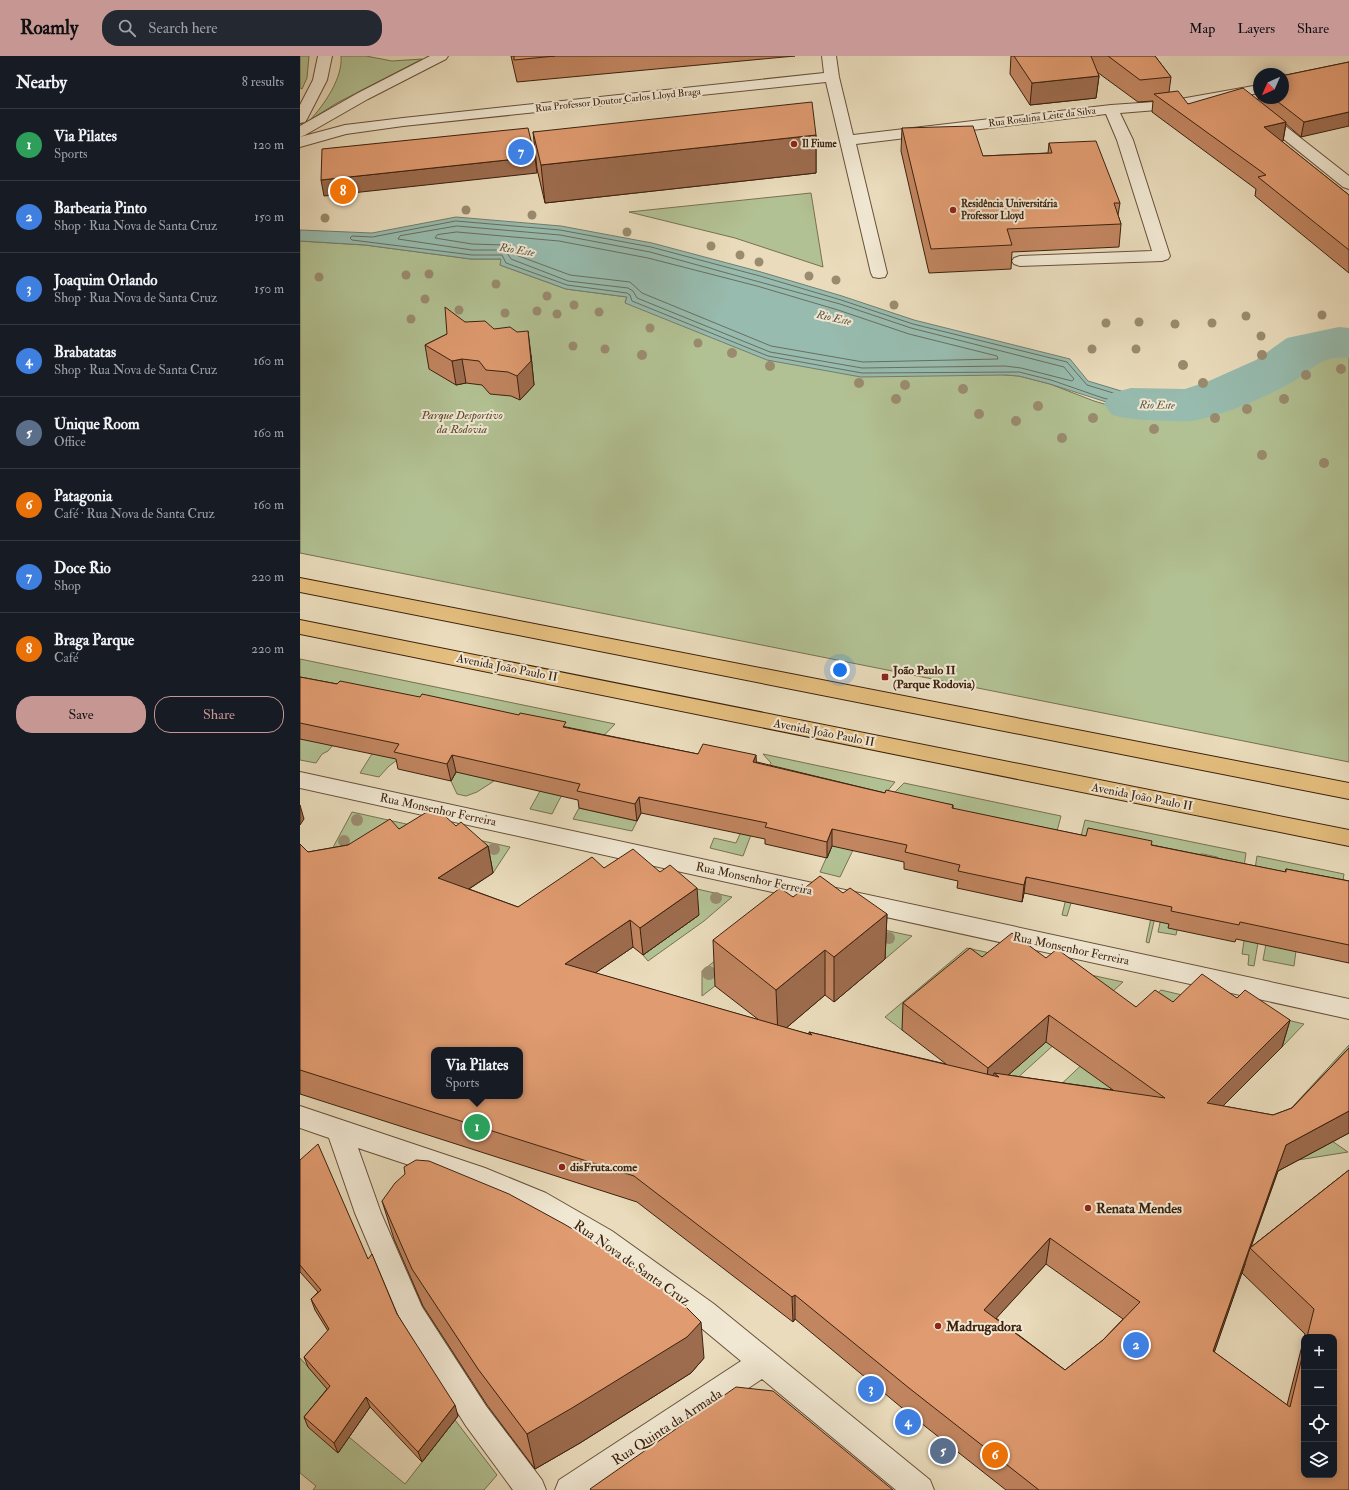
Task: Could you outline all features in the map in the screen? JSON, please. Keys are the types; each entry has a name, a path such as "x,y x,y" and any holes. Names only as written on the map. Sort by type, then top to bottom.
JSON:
{"main road":[{"path":"300,585 1349,791"},
{"name":"Avenida João Paulo II","path":"300,627 1349,838"}],"street":[{"path":"300,119 320,80 325,56"},
{"path":"300,132 363,96 442,56"},
{"path":"829,56 832,77 879,273"},
{"name":"Rua Professor Doutor Carlos Lloyd Braga","path":"300,142 345,130 403,122 832,77"},
{"name":"Rua Rosalina Leite da Silva","path":"847,140 1111,109 1169,105 1253,90"},
{"path":"1236,94 1349,184"},
{"name":"Rua Professor Doutor Carlos Lloyd Braga","path":"363,96 360,105 363,112 376,119 403,122"},
{"path":"1020,261 1162,256 1125,140 1111,109"},
{"name":"Rua Monsenhor Ferreira","path":"300,780 1349,1009"},
{"name":"Rua Nova de Santa Cruz","path":"300,1117 476,1176 537,1201 602,1239 704,1313 919,1490"},
{"path":"339,1129 368,1213 412,1315 476,1416 531,1490"},
{"name":"Rua Quinta da Armada","path":"570,1490 726,1388 763,1362"}],"green space":[{"path":"300,56 309,56 307,78 302,89 300,88"},
{"path":"341,56 366,56 392,61 422,59 337,103 310,120 332,91 339,73"},
{"path":"811,193 823,267 735,238 629,212"},
{"name":"Parque Desportivo da Rodovia","path":"300,241 365,245 471,259 502,259 500,265 566,289 627,297 625,302 1005,375 1019,376 1050,384 1094,401 1145,416 1172,417 1214,406 1315,354 1349,348 1349,762 300,553"},
{"path":"300,659 615,724 596,744 580,766 552,814 530,809 540,791 523,730 494,781 477,792 466,796 457,794 451,781 484,724 408,752 389,766 379,777 360,773 400,709 332,746 328,751 322,754 316,763 300,760"},
{"path":"763,754 895,782 872,814 840,877 820,872 851,802 768,790 743,856 710,848 714,838 736,843 771,763"},
{"path":"904,783 1061,816 1041,892 893,794"},
{"path":"579,808 637,821 632,831 573,819"},
{"path":"352,812 510,847 493,873 316,879"},
{"path":"1085,820 1246,853 1243,873 1217,857 1203,854 1169,857 1149,943 1146,942 1164,854 1071,903 1067,916 1062,915"},
{"path":"1257,856 1344,874 1342,887 1270,873 1254,966 1248,965 1249,955 1242,954"},
{"path":"1173,863 1177,930 1176,935 1158,932"},
{"path":"597,866 732,897 704,921 648,961 643,955 699,915"},
{"path":"1278,879 1296,951 1294,966 1263,960"},
{"path":"783,908 912,936 885,959 715,986 702,996 702,971"},
{"path":"967,948 1123,982 1014,1081 902,1030 885,1017"},
{"path":"1161,990 1304,1024 1282,1047 1119,1095 1055,1090"},
{"path":"1349,1045 1349,1066 1300,1119 1348,1152 1298,1160 1276,1125"},
{"path":"300,1358 334,1396 338,1453 349,1437 405,1484 455,1420 497,1475 484,1490 313,1490 316,1486 300,1473"}],"water":[{"path":"456,217 561,226 652,243 761,272 842,296 914,320 1070,359 1088,381 1148,399 1195,395 1294,344 1329,337 1349,339 1349,344 1339,342 1305,349 1274,371 1184,410 1149,413 1128,409 1050,384 1019,376 861,377 767,360 625,303 627,297 566,289 500,265 501,259 471,259 365,245 300,241 300,230 372,233"}],"building":[{"path":"514,56 555,56 514,60"},
{"path":"1014,56 1091,56 1099,76 1032,83"},
{"path":"1108,56 1155,56 1171,77 1140,80"},
{"path":"1349,62 1349,112 1304,122 1281,104 1289,104 1289,74"},
{"path":"1243,88 1253,96 1253,104 1263,104 1286,122 1264,127 1349,195 1349,250 1258,177 1266,175 1154,94 1178,91 1188,104"},
{"path":"812,102 816,135 541,165 533,132"},
{"path":"973,126 983,156 1052,153 1049,143 1096,141 1120,203 1114,203 1121,224 1007,229 1012,245 931,249 902,128"},
{"path":"528,128 535,157 321,180 322,149"},
{"path":"445,307 465,322 485,321 494,329 510,327 517,332 528,331 531,361 517,376 508,372 486,370 479,361 462,359 452,361 425,345 447,334"},
{"path":"300,677 337,684 340,681 420,697 422,694 519,715 520,713 566,722 563,727 698,754 703,744 756,755 753,762 885,793 886,790 953,805 952,808 1086,836 1088,828 1152,841 1151,845 1286,872 1286,869 1349,881 1349,945 1240,922 1239,925 1171,911 1172,907 1026,877 1024,885 958,871 960,865 905,852 907,845 832,829 827,842 765,827 767,823 639,797 635,804 577,791 580,784 452,755 447,764 394,752 399,744 300,723"},
{"path":"435,807 456,826 461,822 488,846 438,878 518,907 592,857 604,868 633,849 660,872 670,865 697,888 640,928 630,920 565,964 812,1035 809,1032 999,1077 994,1073 1165,1098 1049,1015 988,1068 903,1003 970,948 982,957 1012,933 1046,958 1057,949 1136,1007 1155,990 1173,1002 1202,974 1237,998 1245,990 1290,1020 1207,1103 1273,1115 1292,1108 1349,1048 1349,1111 1286,1145 1213,1351 1290,1407 1301,1361 1301,1478 1337,1478 1337,1334 1308,1334 1314,1309 1250,1248 1349,1170 1349,1490 1039,1490 909,1388 795,1295 792,1297 634,1176 300,1070 300,844 308,852 348,845 390,819 399,829","holes":["1050,1238 1140,1302 1103,1340 1065,1370 984,1310"]},
{"path":"820,876 843,893 850,888 887,914 834,957 825,950 776,990 713,940 780,888 793,897"},
{"path":"318,1144 368,1259 372,1254 397,1314 455,1405 418,1452 366,1397 334,1443 304,1417 330,1386 304,1357 329,1329 311,1299 321,1290 300,1265 300,1160"},
{"path":"416,1160 429,1161 509,1194 564,1224 635,1268 685,1306 701,1322 687,1337 527,1434 478,1369 412,1269 382,1201 395,1183 405,1174 404,1167"},
{"path":"736,1387 773,1391 893,1490 590,1489"}],"waterway":[{"name":"Rio Este","path":"1131,404 1190,405 1228,392 1274,371 1305,349 1339,342 1349,343"}],"place":[{"name":"Il Fiume","path":"794,144"},
{"name":"Doce Rio","path":"521,152"},
{"name":"Braga Parque","path":"343,191"},
{"name":"Residência Universitária Professor Lloyd","path":"953,210"},
{"name":"João Paulo II (Parque Rodovia)","path":"885,677"},
{"name":"Via Pilates","path":"477,1127"},
{"name":"disFruta.come","path":"562,1167"},
{"name":"Renata Mendes","path":"1088,1208"},
{"name":"Madrugadora","path":"938,1326"},
{"name":"Barbearia Pinto","path":"1136,1345"},
{"name":"Joaquim Orlando","path":"871,1389"},
{"name":"Brabatatas","path":"908,1422"},
{"name":"Unique Room","path":"943,1451"},
{"name":"Patagonia","path":"995,1455"}]}
